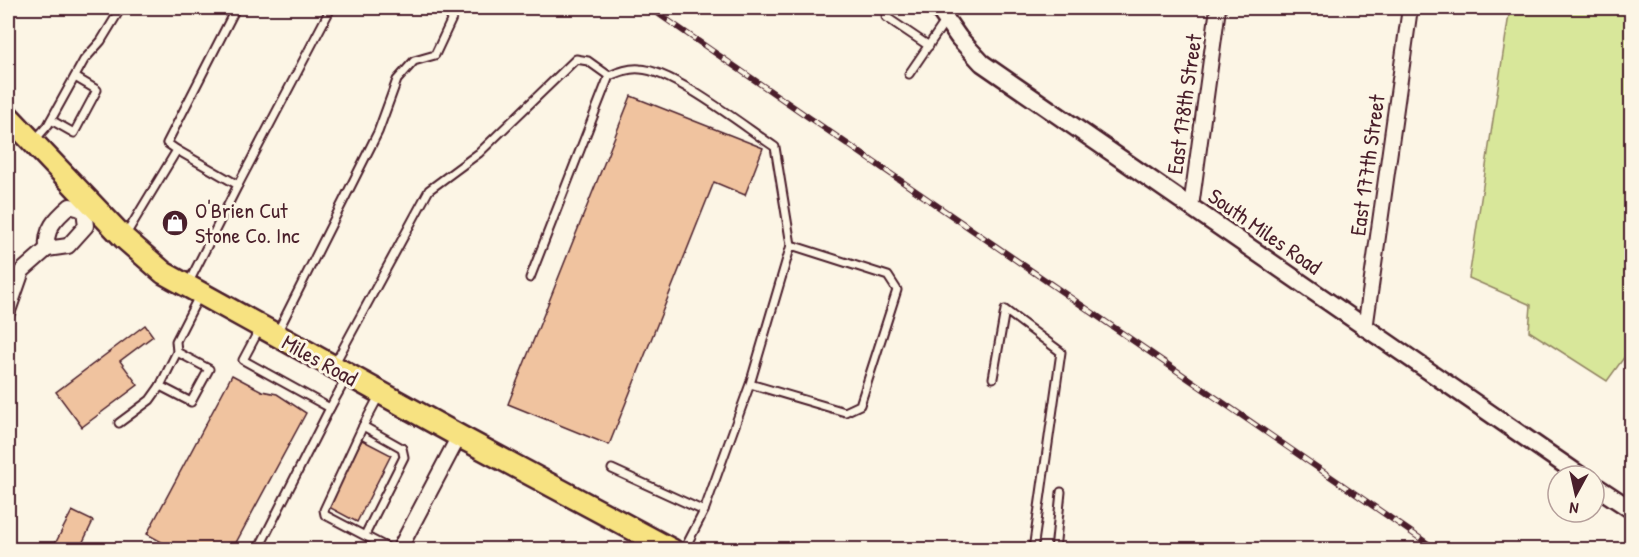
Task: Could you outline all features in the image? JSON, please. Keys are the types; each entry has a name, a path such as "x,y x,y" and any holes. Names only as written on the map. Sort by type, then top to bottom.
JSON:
{"main road":[{"name":"Miles Road","path":"8,116 87,206 156,267 459,436 672,549"}],"street":[{"name":"East 178th Street","path":"1191,207 1218,8"},
{"name":"East 177th Street","path":"1365,329 1410,8"},
{"name":"South Miles Road","path":"942,14 982,63 1563,464"},
{"path":"8,311 22,271 47,249 64,248 79,236 87,222 87,206 70,206 63,212 49,228 46,238 47,249"},
{"path":"8,267 22,271"},
{"path":"399,549 459,436"},
{"path":"1606,493 1632,510"}],"lane":[{"path":"33,143 51,120 75,76 121,8"},
{"path":"236,8 167,143 238,185"},
{"path":"119,423 150,400 160,386 177,352 176,341 194,290 238,185 331,8"},
{"path":"330,408 243,360 268,331 378,132 397,80 414,61 435,55 457,8"},
{"path":"909,74 929,46 942,14"},
{"path":"886,18 929,46"},
{"path":"258,549 330,408 341,371 429,190 479,153 576,59 588,61 609,76"},
{"path":"530,278 609,76 624,70 642,69 667,76 776,147 791,245 750,384 704,511 684,549"},
{"path":"51,120 74,133 97,90 75,76"},
{"path":"124,238 177,150"},
{"path":"750,384 845,411 856,408 860,405 897,290 888,276 791,245"},
{"path":"993,378 1005,310 1061,352 1033,549"},
{"path":"160,386 191,402 209,369 177,352"},
{"path":"381,393 324,510 325,515 392,549"},
{"path":"363,426 402,448 404,457 365,535"},
{"path":"612,469 704,511"},
{"path":"1055,549 1061,492"}],"green space":[{"path":"1510,8 1631,8 1631,348 1607,381 1529,331 1531,305 1469,278"}],"building":[{"path":"631,96 763,148 745,195 714,182 609,445 508,404"},
{"path":"145,325 153,336 120,361 138,385 82,427 56,392"},
{"path":"232,375 262,391 277,394 306,413 232,550 176,550 147,534"},
{"path":"362,440 391,455 357,522 327,506"},
{"path":"72,511 93,521 79,550 61,550 54,546"}],"railway":[{"path":"650,8 1437,550"}],"place":[{"name":"O'Brien Cut Stone Co. Inc","path":"175,223"}]}
